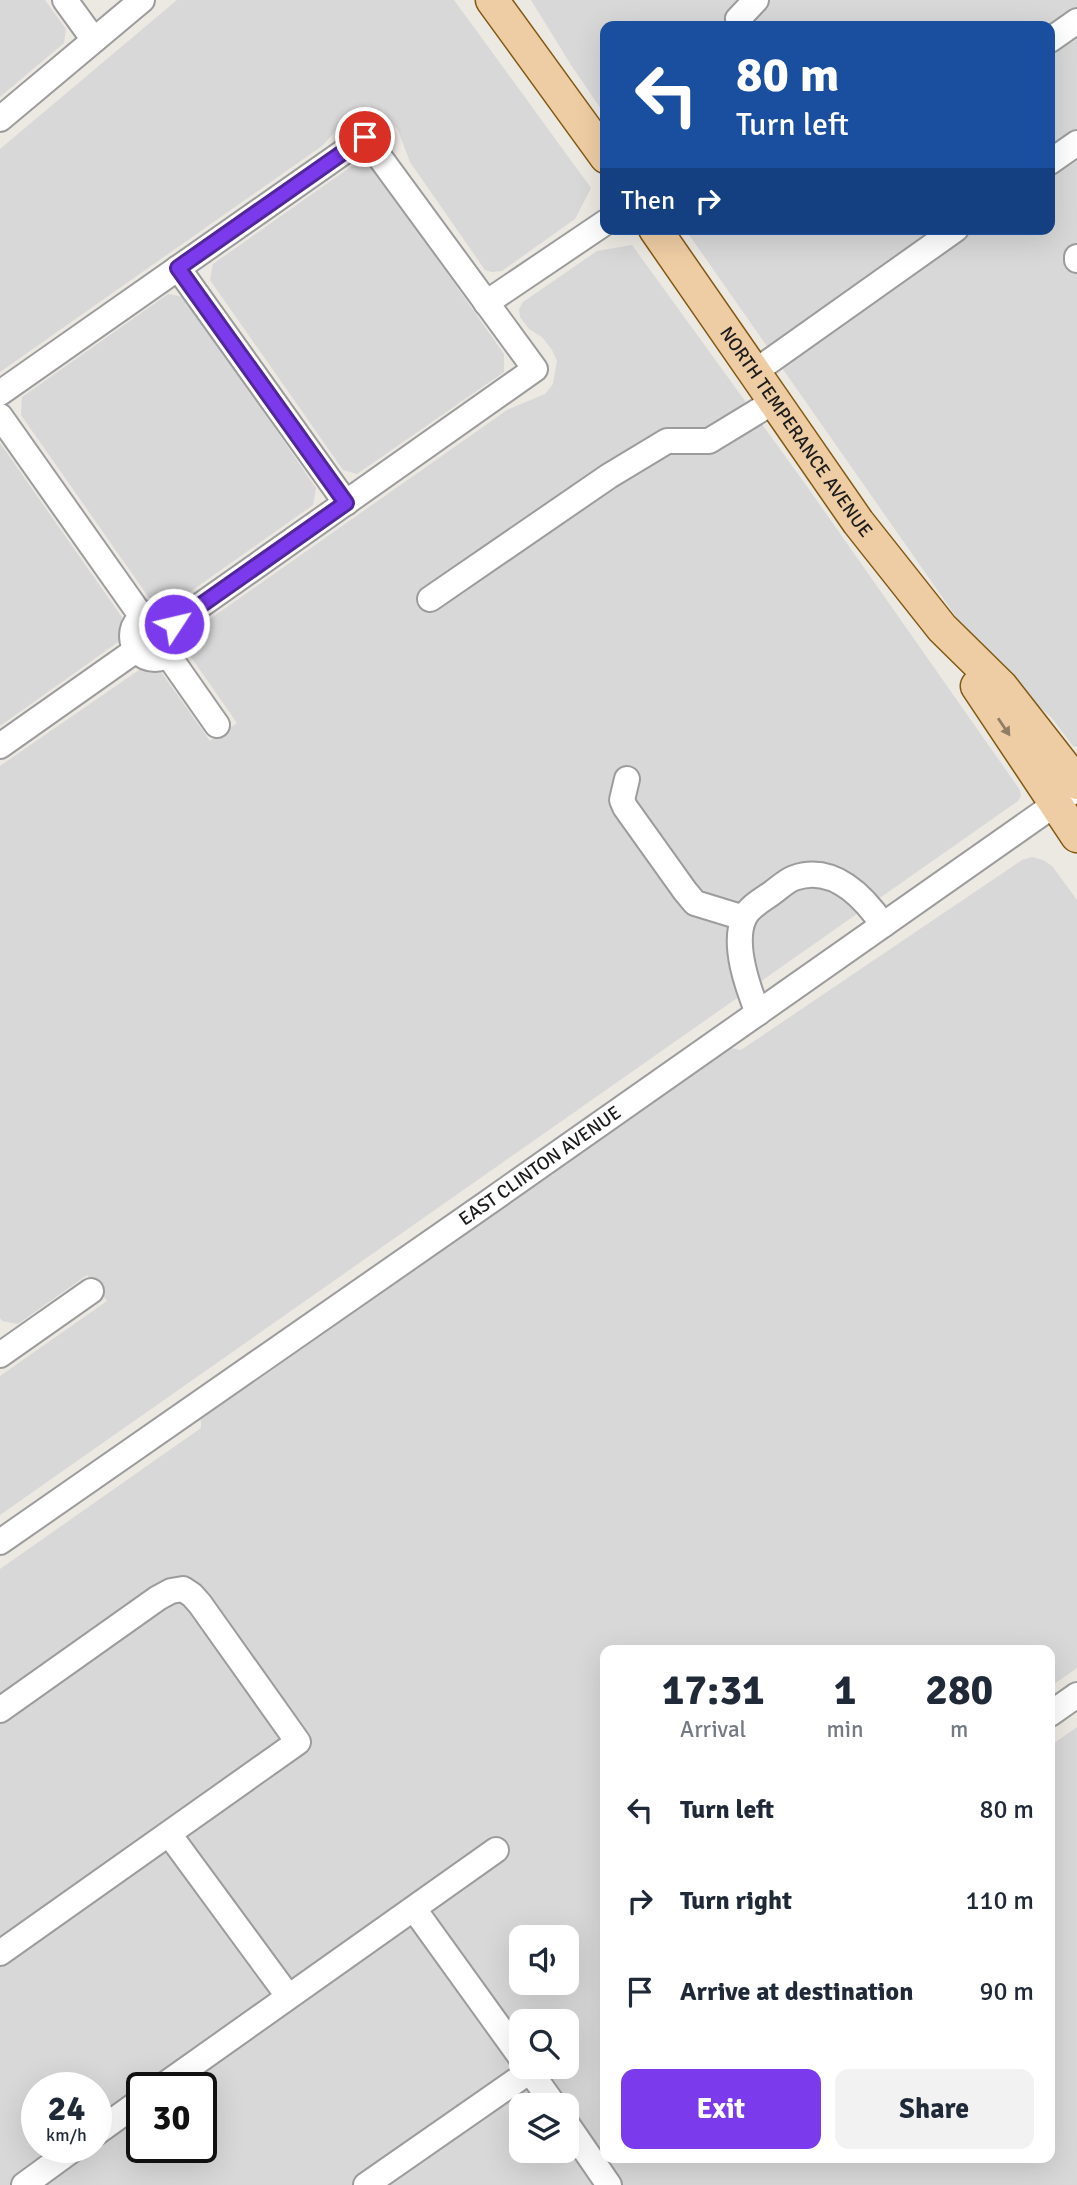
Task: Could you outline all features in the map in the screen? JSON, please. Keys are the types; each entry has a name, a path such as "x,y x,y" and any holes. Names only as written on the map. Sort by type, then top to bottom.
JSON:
{"main road":[{"path":"492,0 600,150"},
{"path":"512,0 539,43 587,132"},
{"name":"NORTH TEMPERANCE AVENUE","path":"659,235 858,522 942,628 985,699 1070,792 1077,836"}],"street":[{"path":"65,0 94,40"},
{"path":"0,119 142,0"},
{"path":"739,21 756,0"},
{"path":"1055,36 1077,21"},
{"path":"0,393 365,137 535,369 174,624"},
{"path":"1055,158 1077,143"},
{"path":"486,303 600,226"},
{"path":"753,373 948,235"},
{"path":"178,268 346,503"},
{"path":"430,599 609,476 667,441 709,441 773,402"},
{"path":"0,416 142,617"},
{"path":"149,614 163,615 174,624 177,630 176,644 167,655 147,658 136,650 132,643 133,629 142,617 149,614"},
{"path":"0,746 136,650"},
{"path":"167,655 217,725"},
{"path":"627,779 622,800 625,807 695,903 744,918"},
{"name":"EAST CLINTON AVENUE","path":"0,1542 1070,792"},
{"path":"758,1013 743,970 741,935 744,918 750,910 788,881 807,875 831,879 858,893 883,925"},
{"path":"1,1352 91,1292"},
{"path":"0,1710 158,1598 171,1591 183,1589 192,1595 298,1742 0,1953"},
{"path":"1055,1710 1077,1695"},
{"path":"169,1834 288,1996"},
{"path":"181,2072 496,1850"},
{"path":"414,1909 509,2041"},
{"path":"366,2185 509,2078"},
{"path":"579,2141 610,2185"},
{"path":"24,2185 54,2163"}],"shaded area":[{"path":"0,0 45,0 66,29 64,43 0,97"},
{"path":"177,0 454,0 591,188 575,219 502,271 485,270 410,162 398,130 391,121 383,115 361,113 349,117 322,146 0,372 0,149"},
{"path":"531,0 1077,0 1077,747 1073,746 1051,717 1014,685 966,631 689,235 1055,235 1055,21 600,21 600,108"},
{"path":"356,163 372,166 504,354 504,372 357,474 343,470 210,280 213,264"},
{"path":"632,245 806,485 1020,790 1021,796 1018,801 0,1515 0,1376 107,1301 87,1275 18,1324 2,1321 0,1318 0,766 139,670 159,669 210,741 237,723 186,650 190,633 507,410 545,394 553,384 557,361 542,337 529,329 520,317 519,309 523,302 597,251"},
{"path":"168,294 184,297 316,488 313,505 170,606 152,602 21,415 22,397"},
{"path":"0,443 124,620 121,640 0,726"},
{"path":"1032,857 1052,866 1077,900 1077,1668 1055,1683 1055,1645 600,1645 600,2163 1055,2163 1055,1742 1077,1727 1077,2185 0,2185 0,1569 201,1428 201,1419 731,1048 741,1050 1022,860"}],"route":[{"path":"174,624 346,503 178,268 365,137"}]}
